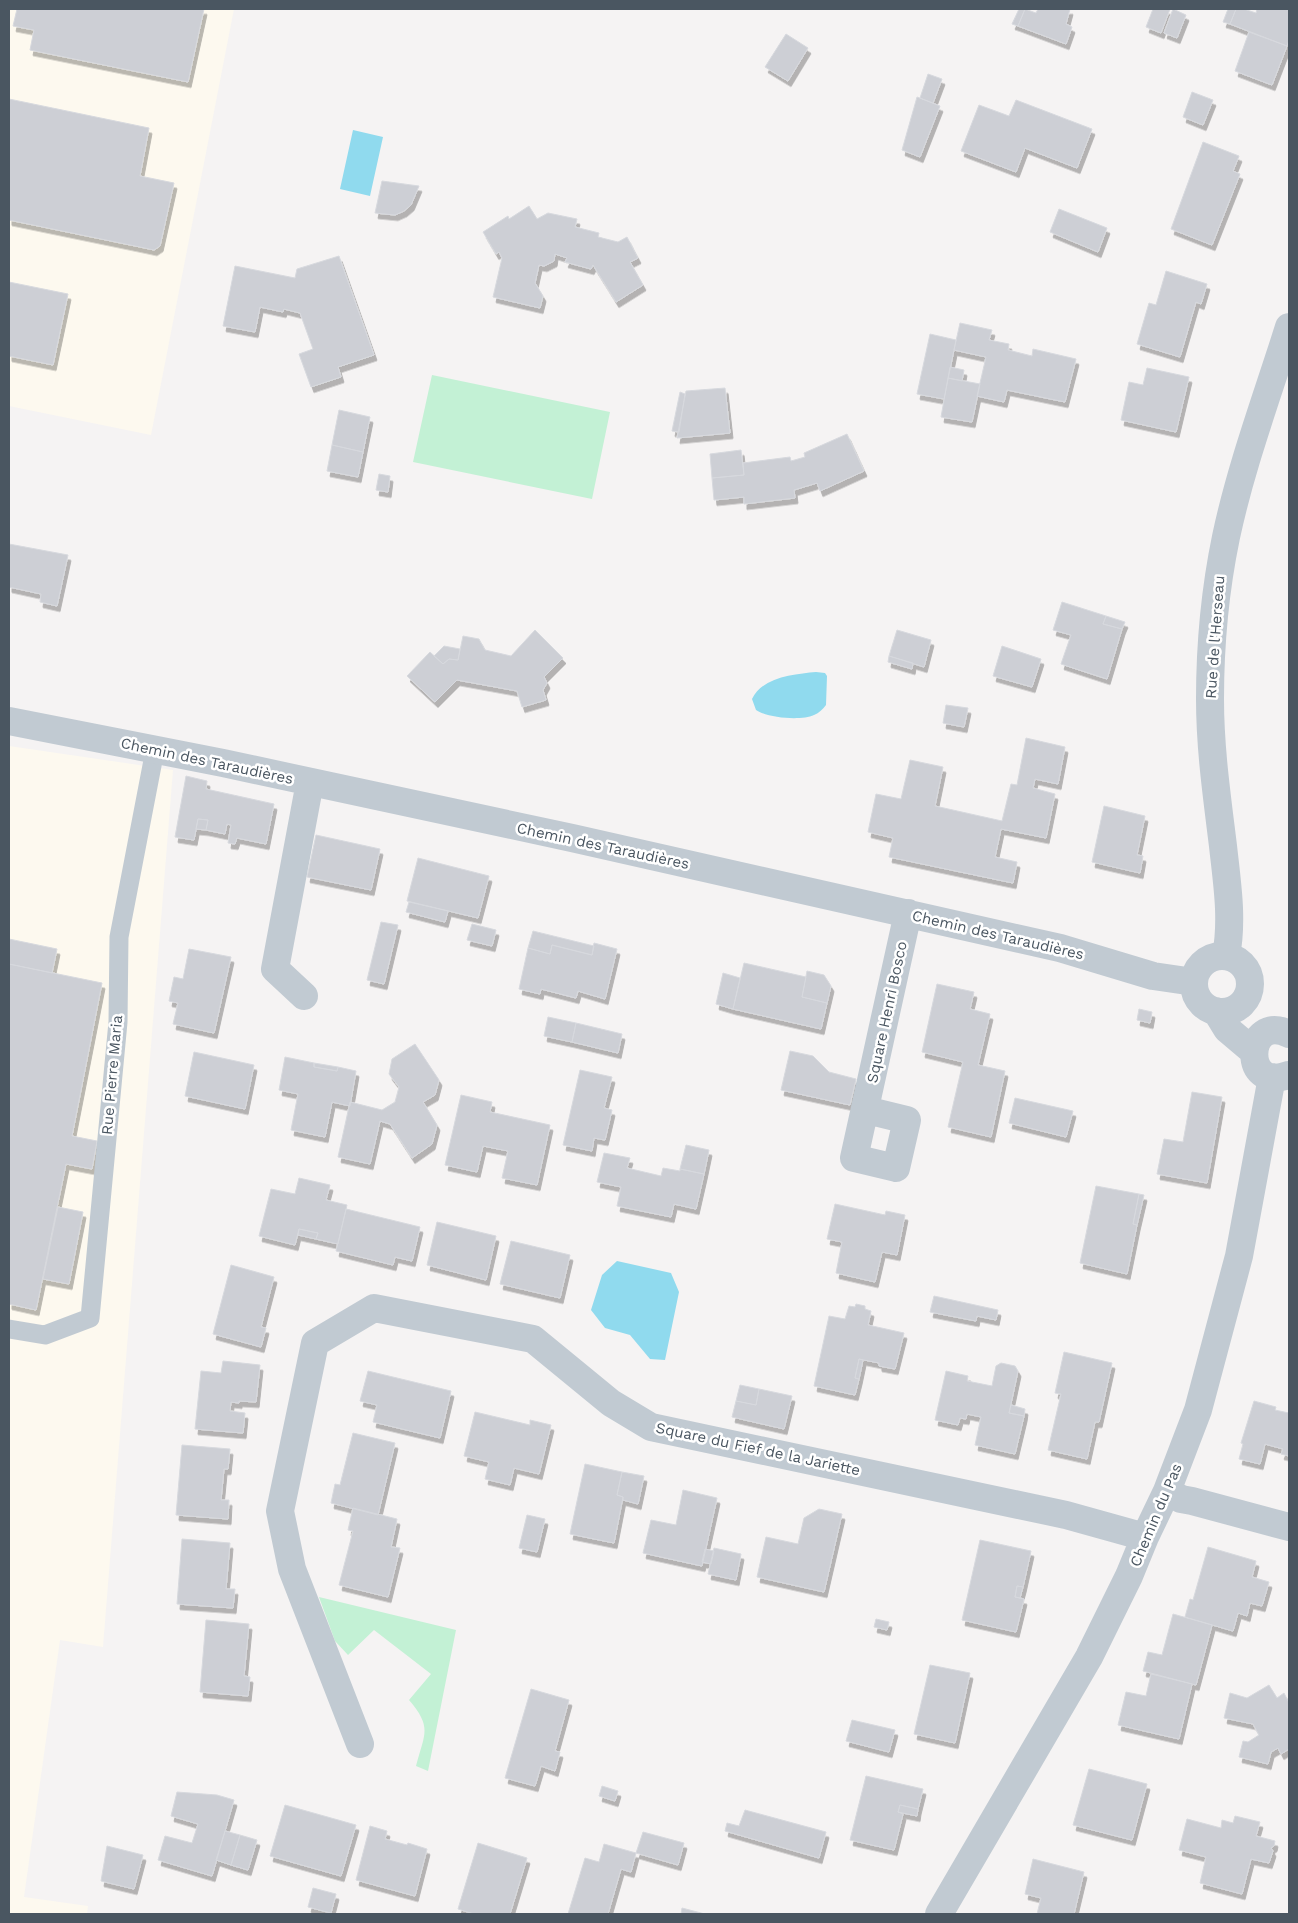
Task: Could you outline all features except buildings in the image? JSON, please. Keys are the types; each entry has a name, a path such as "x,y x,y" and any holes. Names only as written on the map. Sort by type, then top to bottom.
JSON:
{"street":[{"name":"Rue de l'Herseau","path":"1226,956 1230,904 1212,754 1210,699 1218,583 1226,537 1241,479 1289,327"},
{"name":"Chemin des Taraudières","path":"9,721 310,782 908,913 1060,948 1153,976 1194,982"},
{"path":"304,996 275,969 310,782"},
{"name":"Square Henri Bosco","path":"866,1110 908,913"},
{"path":"1226,956 1241,963 1246,970 1249,978 1248,994 1242,1003 1235,1008 1226,1011 1216,1011 1202,1004 1194,990 1194,982 1196,973 1208,959 1226,956"},
{"path":"1248,994 1264,1020 1281,1032"},
{"path":"1216,1011 1227,1029 1253,1051"},
{"path":"1281,1032 1266,1033 1260,1037 1253,1051 1256,1064 1265,1075 1281,1076"},
{"name":"Chemin du Pas","path":"939,1914 1089,1657 1129,1576 1167,1491 1198,1410 1240,1256 1281,1076"},
{"name":"Square du Fief de la Jariette","path":"360,1744 292,1569 280,1511 315,1343 374,1308 533,1339 611,1403 651,1427 1066,1515 1145,1537"},
{"path":"1167,1491 1181,1499 1192,1500 1289,1527"}],"lane":[{"name":"Rue Pierre Maria","path":"9,1329 45,1335 90,1318 118,1022 118,937 155,750"}],"shaded area":[{"path":"9,9 234,9 151,435 9,406"},
{"path":"9,746 173,770 103,1647 60,1640 24,1897 88,1906 87,1914 9,1914"}],"green space":[{"path":"432,375 610,412 592,499 413,462"},
{"path":"319,1597 456,1630 428,1771 416,1766 424,1738 424,1725 417,1710 409,1700 431,1674 374,1630 348,1655 335,1641"}],"water":[{"path":"353,130 383,137 370,196 340,189"},
{"path":"816,672 825,673 827,676 826,705 818,713 808,717 785,718 768,715 756,710 752,699 763,686 780,678"},
{"path":"617,1261 671,1273 679,1292 665,1360 650,1359 630,1335 605,1328 591,1310 602,1275"}]}
